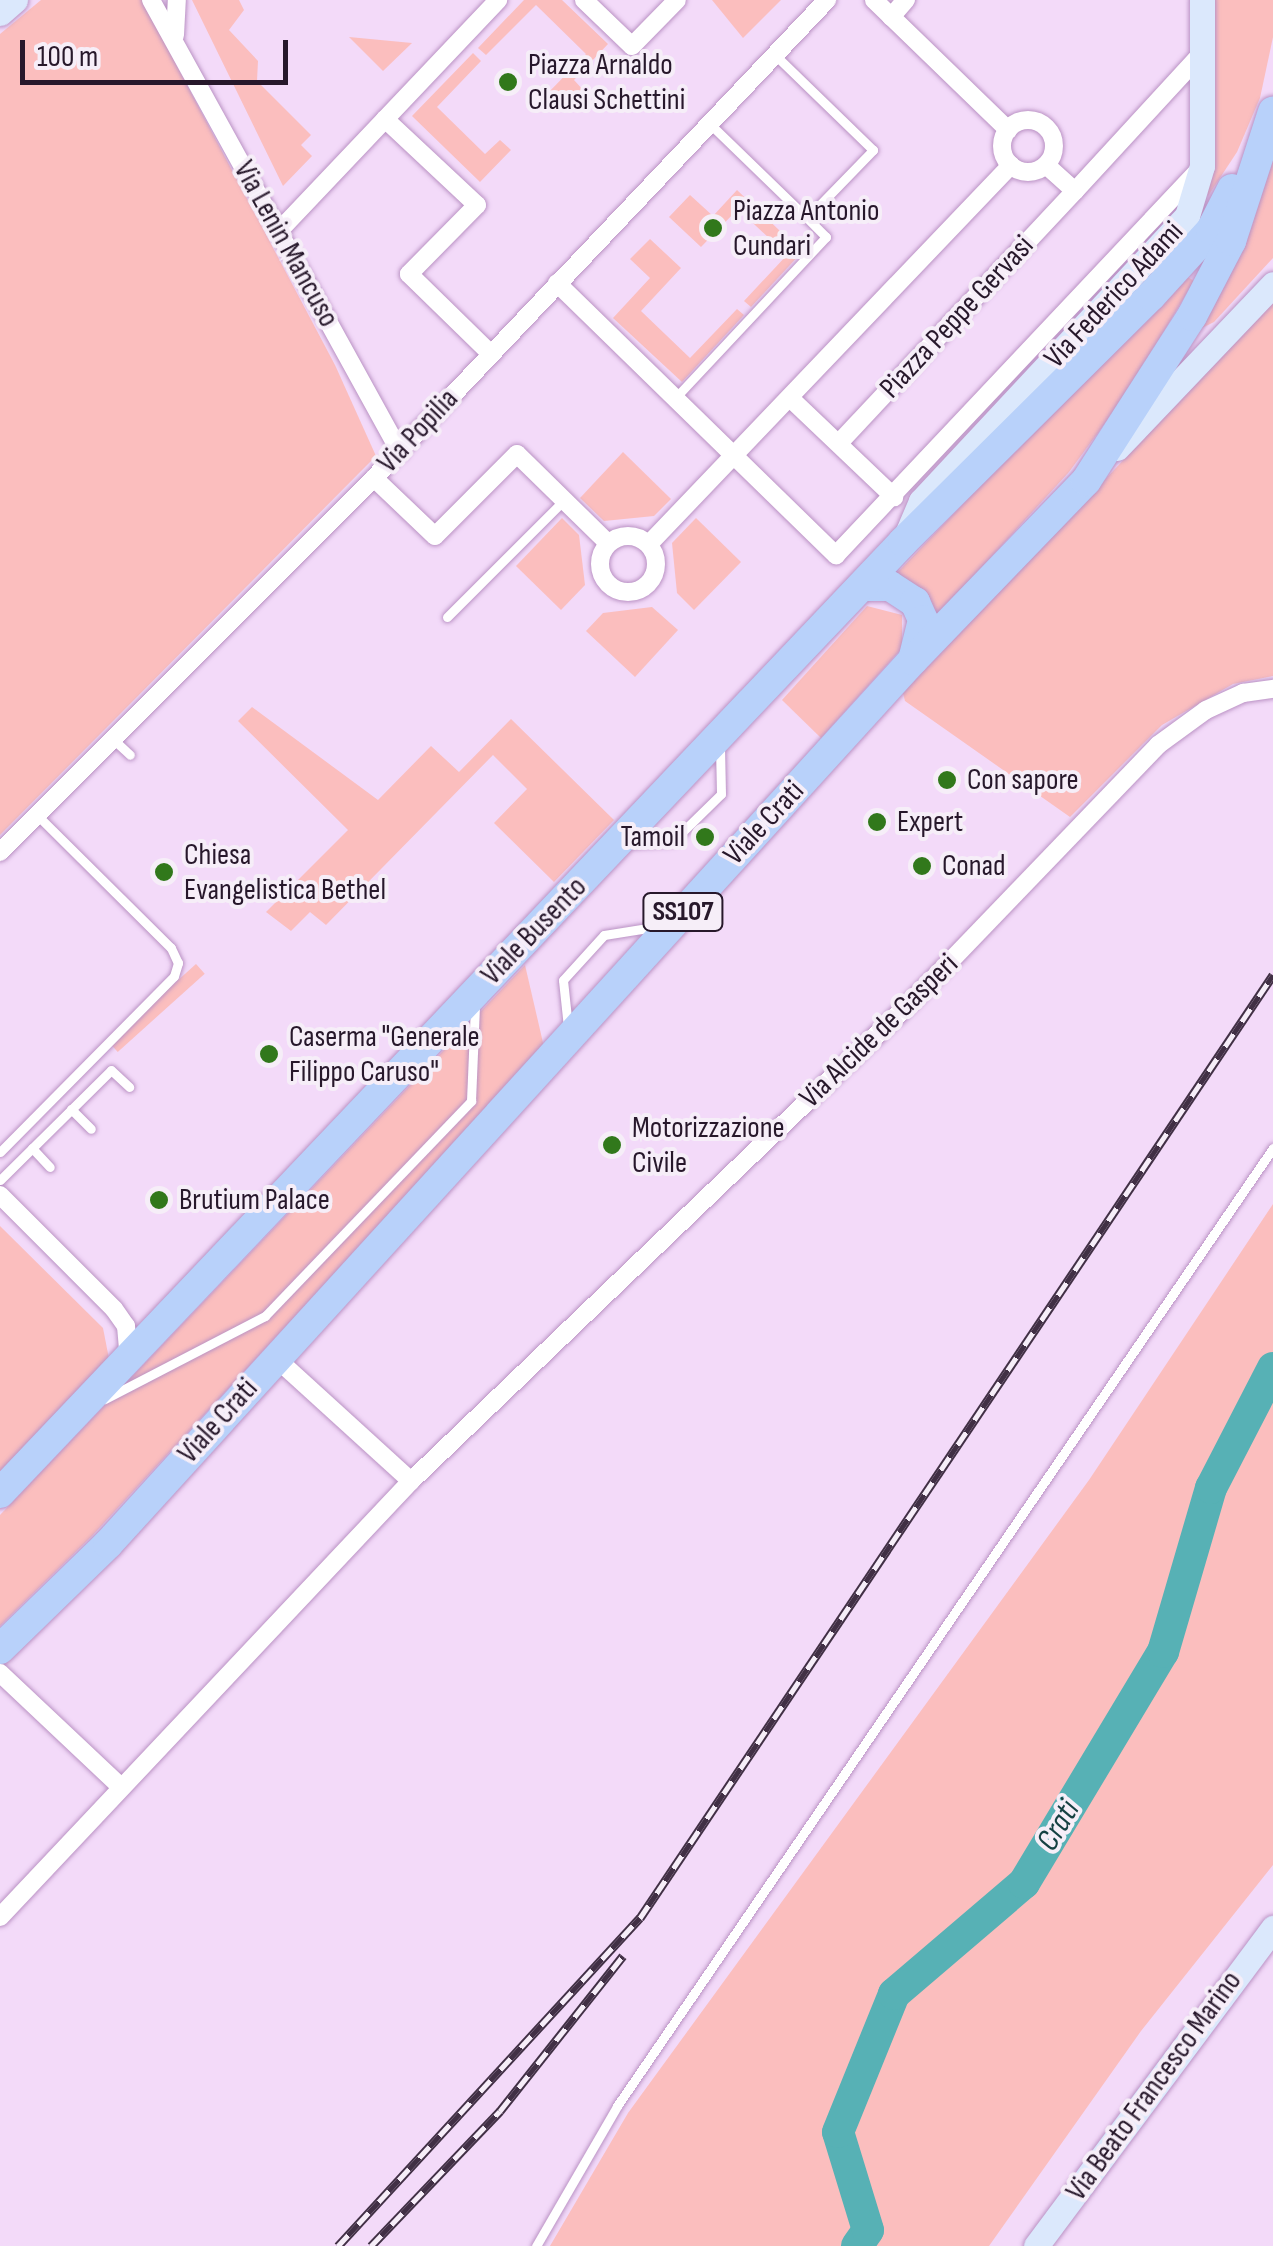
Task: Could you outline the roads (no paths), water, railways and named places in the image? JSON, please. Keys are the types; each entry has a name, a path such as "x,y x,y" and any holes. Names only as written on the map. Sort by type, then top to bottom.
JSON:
{"main road":[{"name":"Viale Crati","path":"0,1649 108,1544 914,660 1086,480 1223,256 1273,111"},
{"name":"Via Federico Adami","path":"862,586 1211,230 1273,111"},
{"path":"862,586 890,586 915,602 923,620 914,660"},
{"name":"Viale Busento","path":"0,1493 862,586"}],"street":[{"path":"0,12 16,0"},
{"name":"Via Lenin Mancuso","path":"151,0 400,452"},
{"path":"174,36 177,0"},
{"path":"278,232 498,0"},
{"path":"584,0 632,46 676,0"},
{"name":"Via Popilia","path":"0,852 400,452 827,0"},
{"path":"874,0 1008,130"},
{"path":"891,17 906,0"},
{"name":"Via Federico Adami","path":"903,542 921,501 1187,216 1202,166 1202,0"},
{"name":"Piazza Peppe Gervasi","path":"839,443 1199,56"},
{"path":"385,118 477,205 409,274 490,354"},
{"path":"1024,120 1047,128 1054,150 1046,165 1030,172 1011,165 1002,144 1008,130 1024,120"},
{"path":"650,544 1011,165"},
{"path":"1046,165 1075,191"},
{"path":"557,283 836,555 1202,166"},
{"path":"1086,480 1273,284"},
{"path":"790,398 894,496"},
{"path":"374,478 435,536 517,454 608,543"},
{"path":"634,536 650,544 657,561 653,579 628,592 604,578 600,559 608,543 634,536"},
{"name":"Via Alcide de Gasperi","path":"0,1917 411,1481 910,1003 1158,746 1206,710 1243,692 1273,690"},
{"path":"0,1195 114,1309 126,1326 129,1358"},
{"path":"276,1358 376,1440 411,1481"},
{"path":"0,1673 121,1787"},
{"name":"Via Beato Francesco Marino","path":"1036,2246 1273,1928"}],"lane":[{"path":"775,55 873,150 807,218"},
{"path":"676,396 826,237 709,124"},
{"path":"447,617 564,500"},
{"path":"617,844 673,841 721,794 720,734"},
{"path":"113,739 130,755"},
{"path":"0,1152 174,976 176,956 37,815"},
{"path":"569,1039 563,980 604,934 672,924"},
{"path":"82,1410 265,1316 471,1101 476,992"},
{"path":"0,1180 111,1070 128,1088"},
{"path":"71,1109 91,1129"},
{"path":"32,1148 50,1167"},
{"path":"536,2246 617,2106 1273,1148"}],"waterway":[{"name":"Crati","path":"857,2246 868,2230 838,2132 894,1994 1024,1883 1163,1652 1211,1488 1273,1368"}],"railway":[{"path":"338,2246 640,1918 1273,975"},
{"path":"371,2246 500,2111 623,1956"}],"place":[{"name":"Piazza Arnaldo Clausi Schettini","path":"508,82"},
{"name":"Piazza Antonio Cundari","path":"713,228"},
{"name":"Con sapore","path":"947,780"},
{"name":"Expert","path":"877,822"},
{"name":"Tamoil","path":"705,837"},
{"name":"Conad","path":"922,866"},
{"name":"Chiesa Evangelistica Bethel","path":"164,872"},
{"name":"Caserma \"Generale Filippo Caruso\"","path":"269,1054"},
{"name":"Motorizzazione Civile","path":"612,1145"},
{"name":"Brutium Palace","path":"159,1200"}]}
